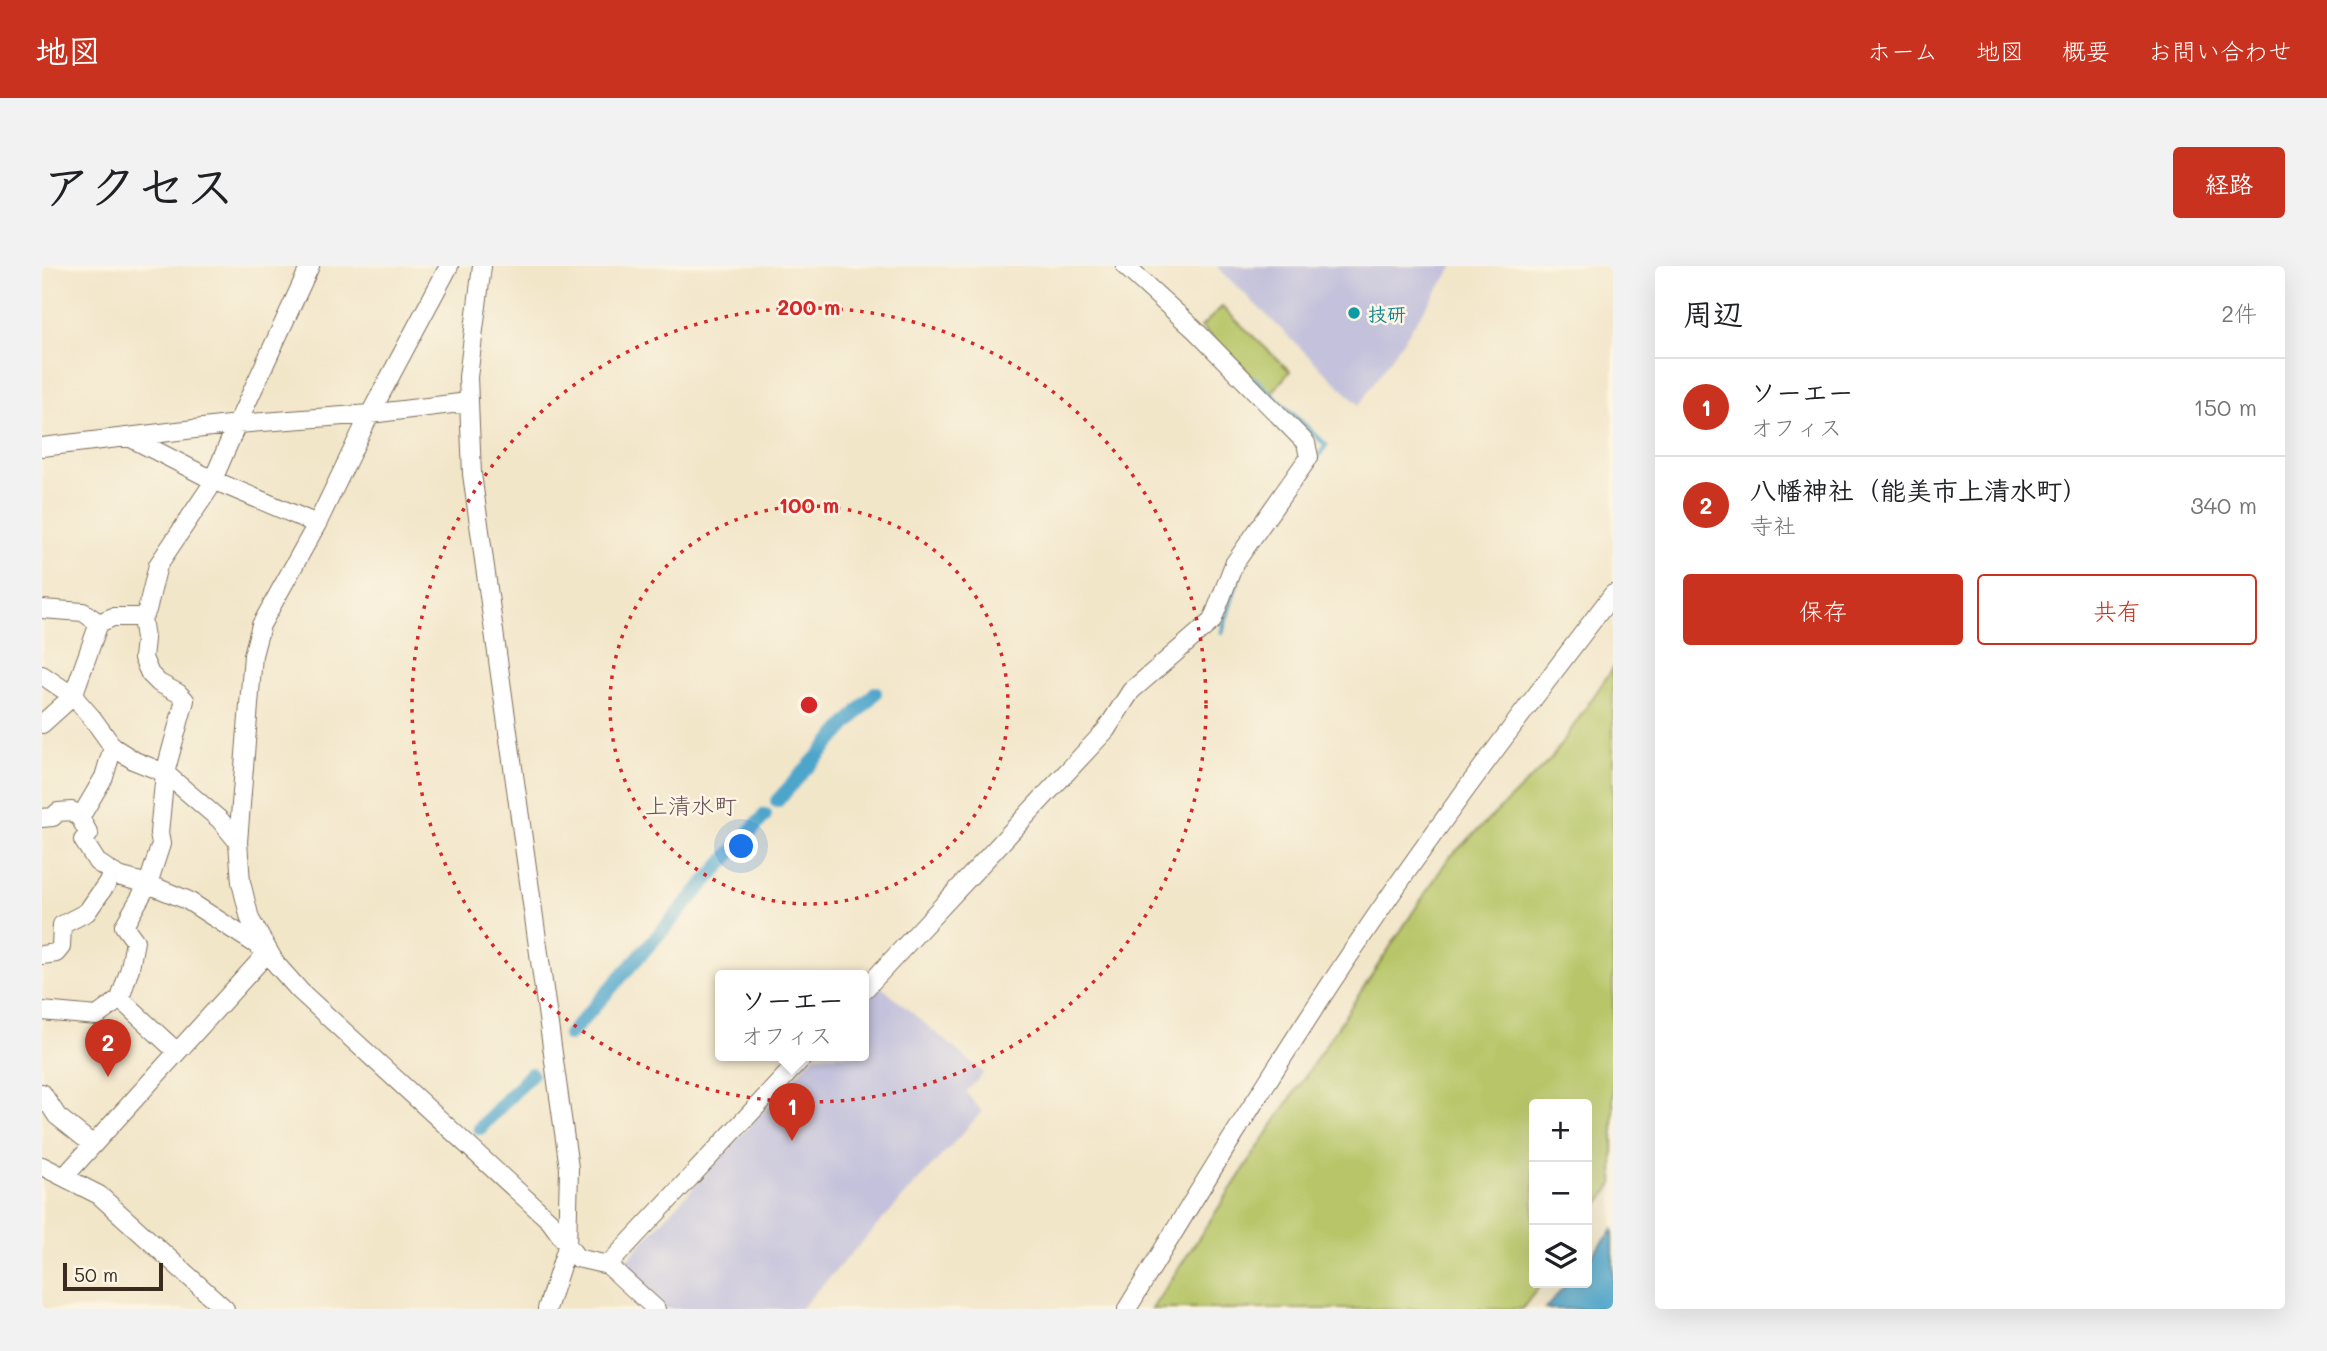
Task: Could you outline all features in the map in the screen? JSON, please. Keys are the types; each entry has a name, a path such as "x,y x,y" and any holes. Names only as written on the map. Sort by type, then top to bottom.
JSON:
{"street":[{"path":"42,1011 97,1016 120,999 135,940 124,926 148,884 161,844 159,833 165,774 185,700 150,674 143,658 145,639 142,617 147,610 158,565 213,480 310,266"},
{"path":"482,266 468,377 472,474 569,1168 572,1252 547,1309"},
{"path":"869,985 1106,730 1132,691 1212,621 1234,564 1309,457 1306,443 1194,329 1125,266"},
{"path":"441,268 317,524 261,625 253,655 238,842 245,901 250,919 268,952 300,991 550,1221 572,1252 608,1265 656,1309"},
{"path":"42,447 237,424 370,414 468,402"},
{"path":"128,437 213,480 317,524"},
{"path":"1127,1309 1222,1151 1359,940 1476,774 1613,594"},
{"path":"42,609 83,612 99,623"},
{"path":"42,724 73,696 99,623 113,617 142,617"},
{"path":"42,675 73,696 113,747 135,761 165,774 220,820 238,842"},
{"path":"80,818 104,777 113,747"},
{"path":"42,818 72,811 80,818 89,834 83,841 97,862 114,873 187,900 268,952"},
{"path":"42,955 57,953 61,947 62,925 87,912 114,873"},
{"path":"64,1177 268,952"},
{"path":"120,999 176,1051"},
{"path":"608,1265 799,1061"},
{"path":"42,1093 57,1116 92,1144"},
{"path":"42,1166 99,1195 225,1309"}],"shaded area":[{"path":"1216,266 1454,266 1359,405"},
{"path":"879,985 984,1073 966,1092 982,1112 800,1309 666,1309 620,1267 809,1061 869,1061 869,996"}],"green space":[{"path":"1222,307 1290,371 1271,394 1201,327"},
{"path":"1613,668 1613,1184 1592,1214 1592,1099 1529,1099 1529,1288 1538,1288 1522,1309 1152,1309 1448,859 1551,759"}],"water":[{"path":"1613,1230 1613,1309 1545,1309 1564,1288 1592,1288 1592,1255"}],"waterway":[{"path":"1254,378 1326,445 1315,461"},
{"path":"1222,632 1241,569"},
{"path":"777,801 875,693"},
{"path":"569,1035 765,815"},
{"path":"480,1128 531,1074"}],"place":[{"name":"技研","path":"1354,313"},
{"name":"八幡神社（能美市上清水町）","path":"108,1077"},
{"name":"ソーエー","path":"792,1141"}],"district":[{"name":"上清水町","path":"691,805"}]}
